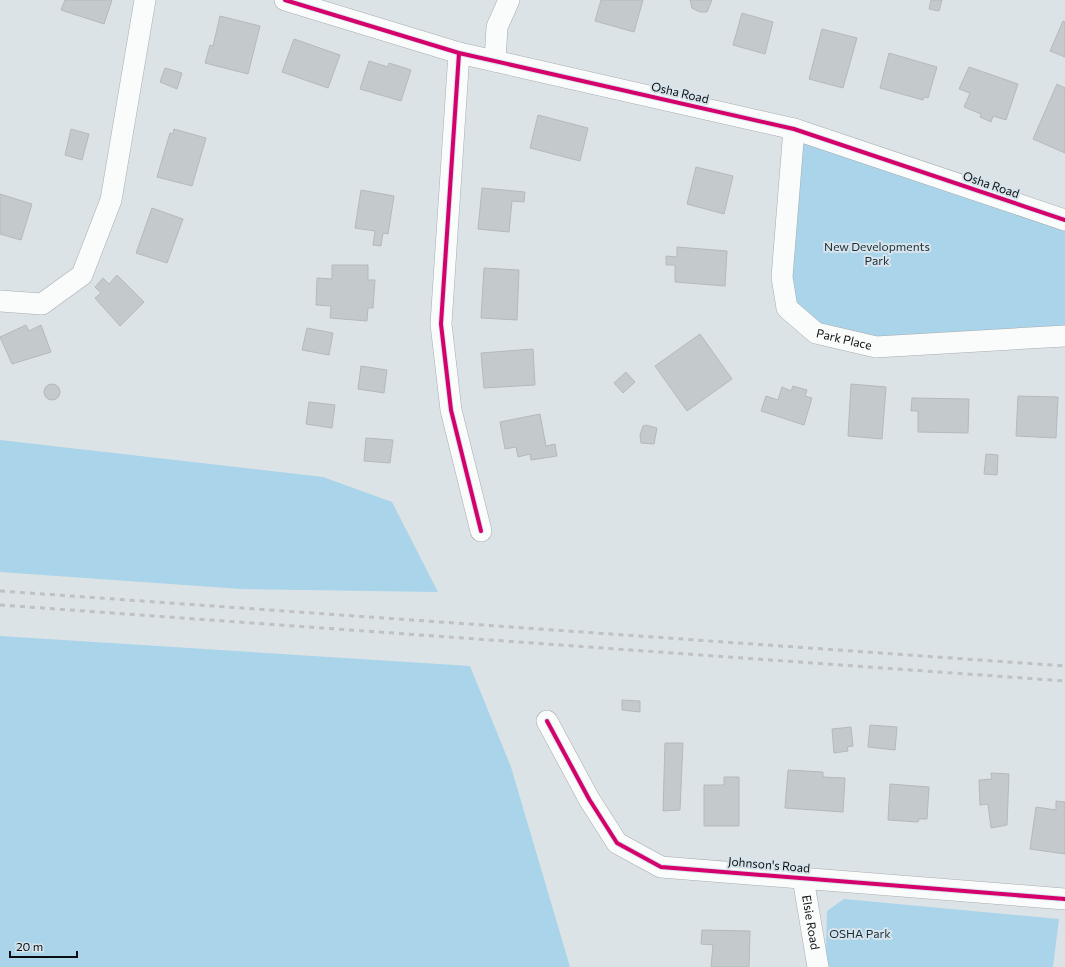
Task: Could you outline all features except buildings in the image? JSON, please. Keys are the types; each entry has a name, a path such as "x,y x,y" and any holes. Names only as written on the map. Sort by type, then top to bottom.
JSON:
{"street":[{"path":"0,301 42,304 82,275 111,200 145,0"},
{"name":"Osha Road","path":"285,0 459,53 794,129 1065,220"},
{"path":"495,61 498,28 509,0"},
{"path":"459,53 441,324 451,410 481,531"},
{"name":"Park Place","path":"794,129 782,277 787,308 816,333 876,347 1065,336"},
{"name":"Johnson's Road","path":"547,721 589,798 617,843 661,867 1065,899"},
{"name":"Elsie Road","path":"803,878 818,967"}],"green space":[{"name":"New Developments Park","path":"794,129 1065,220 1065,336 876,347 816,333 787,308"},
{"path":"0,440 323,477 392,502 438,592 242,589 0,572"},
{"path":"0,636 470,666 511,767 570,967 0,967"},
{"name":"OSHA Park","path":"844,899 1059,919 1053,967 829,967 826,952 827,911"}],"railway":[{"path":"0,591 1065,666"},
{"path":"0,605 1065,681"}],"cycle path":[{"path":"285,0 459,53 794,129 1065,220"},
{"path":"459,53 441,324 451,410 481,531"},
{"path":"547,721 589,799 617,843 661,867 1065,899"}]}
